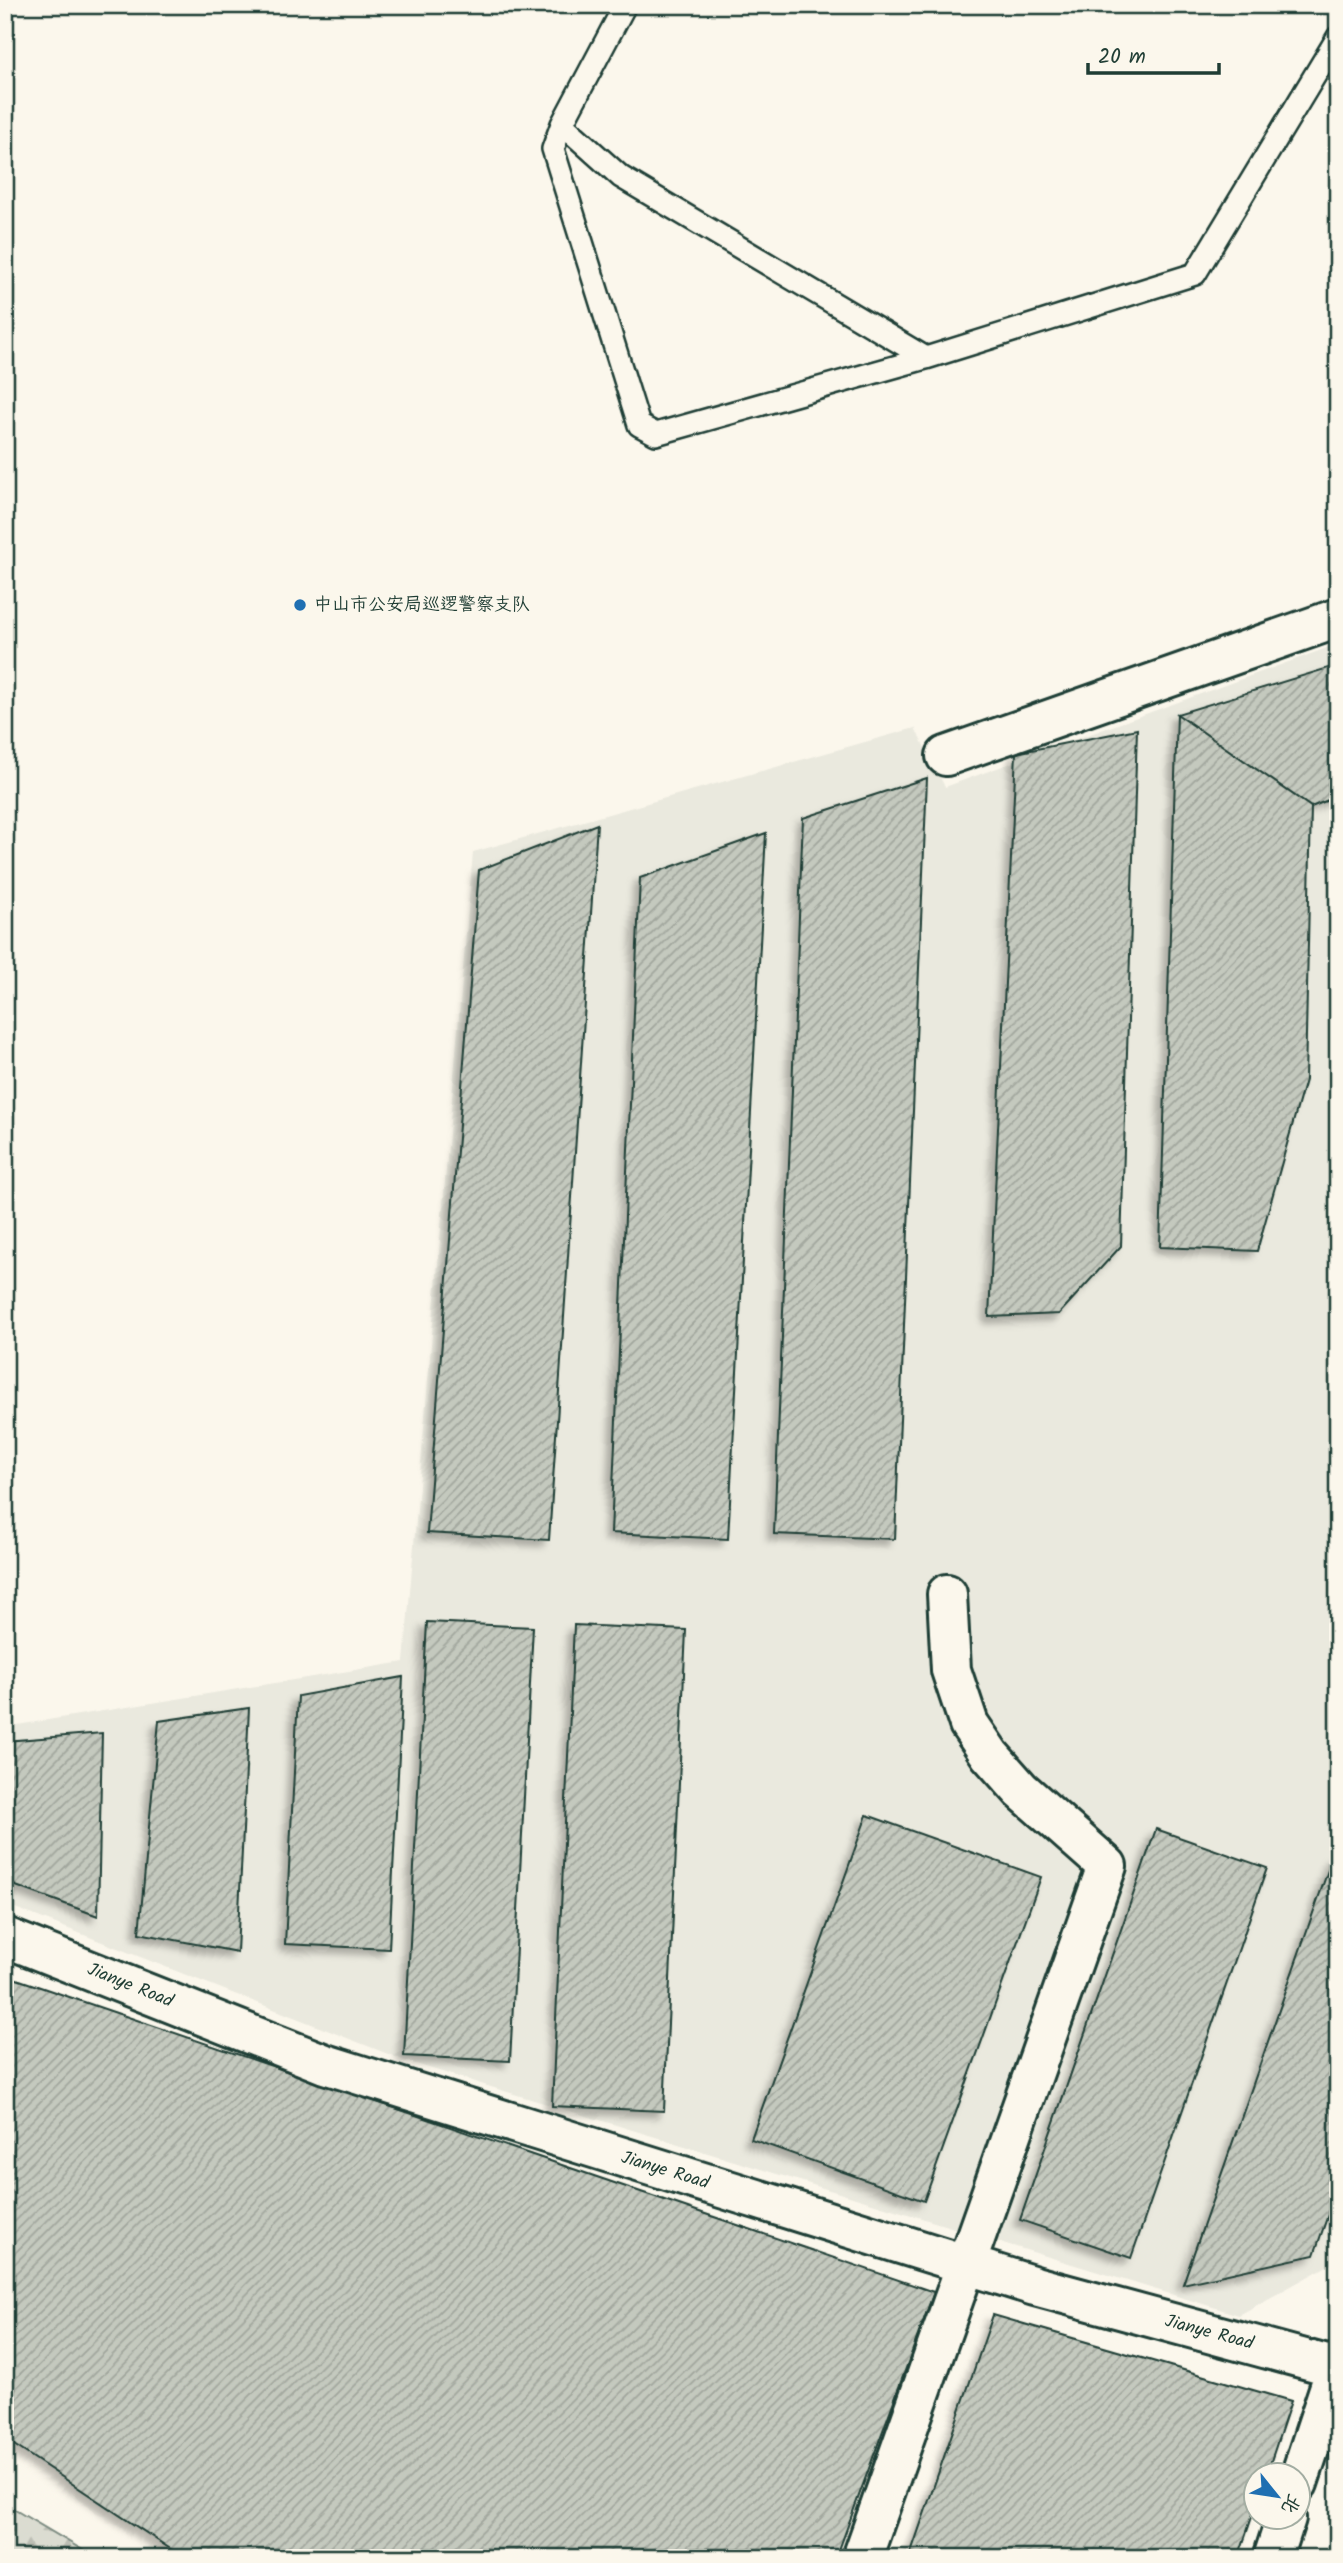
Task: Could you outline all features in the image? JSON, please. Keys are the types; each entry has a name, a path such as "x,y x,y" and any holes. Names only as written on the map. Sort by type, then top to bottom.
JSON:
{"street":[{"path":"946,756 1338,618"},
{"path":"862,2558 1107,1866 1021,1790 990,1755 970,1724 951,1671 947,1594"},
{"name":"Jianye Road","path":"5,1937 325,2064 1048,2290 1337,2366"},
{"path":"1304,2462 1337,2366"},
{"path":"1273,2558 1281,2532"}],"lane":[{"path":"625,5 562,124 553,149 639,425 656,434 926,358 1195,274 1338,37"},
{"path":"562,124 621,177 926,358"}],"shaded area":[{"path":"1338,644 1338,2260 1239,2315 406,2061 5,1904 5,1727 404,1662 473,852 915,728 945,787"}],"green space":[{"path":"5,2504 96,2558 5,2558"}],"building":[{"path":"1338,665 1338,796 1311,807 1177,714"},
{"path":"1177,714 1311,807 1305,1080 1257,1251 1160,1247"},
{"path":"1137,729 1121,1246 1059,1314 989,1317 1016,753"},
{"path":"927,778 895,1539 774,1534 803,818"},
{"path":"597,824 549,1540 427,1533 479,870"},
{"path":"766,833 728,1539 611,1533 640,878"},
{"path":"427,1622 533,1627 510,2061 404,2056"},
{"path":"574,1625 686,1630 664,2111 552,2106"},
{"path":"403,1677 389,1949 285,1944 298,1696"},
{"path":"249,1708 237,1952 139,1933 159,1721"},
{"path":"102,1733 98,1916 5,1882 5,1741"},
{"path":"867,1815 1041,1877 924,2201 751,2139"},
{"path":"1156,1829 1267,1868 1131,2258 1020,2220"},
{"path":"1338,1855 1338,2186 1314,2255 1183,2284 1333,1856"},
{"path":"5,1975 934,2292 836,2558 184,2558 5,2439"},
{"path":"993,2315 1291,2401 1271,2462 1242,2462 1242,2532 1247,2532 1238,2558 909,2558"}],"place":[{"name":"中山市公安局巡逻警察支队","path":"300,605"}]}
